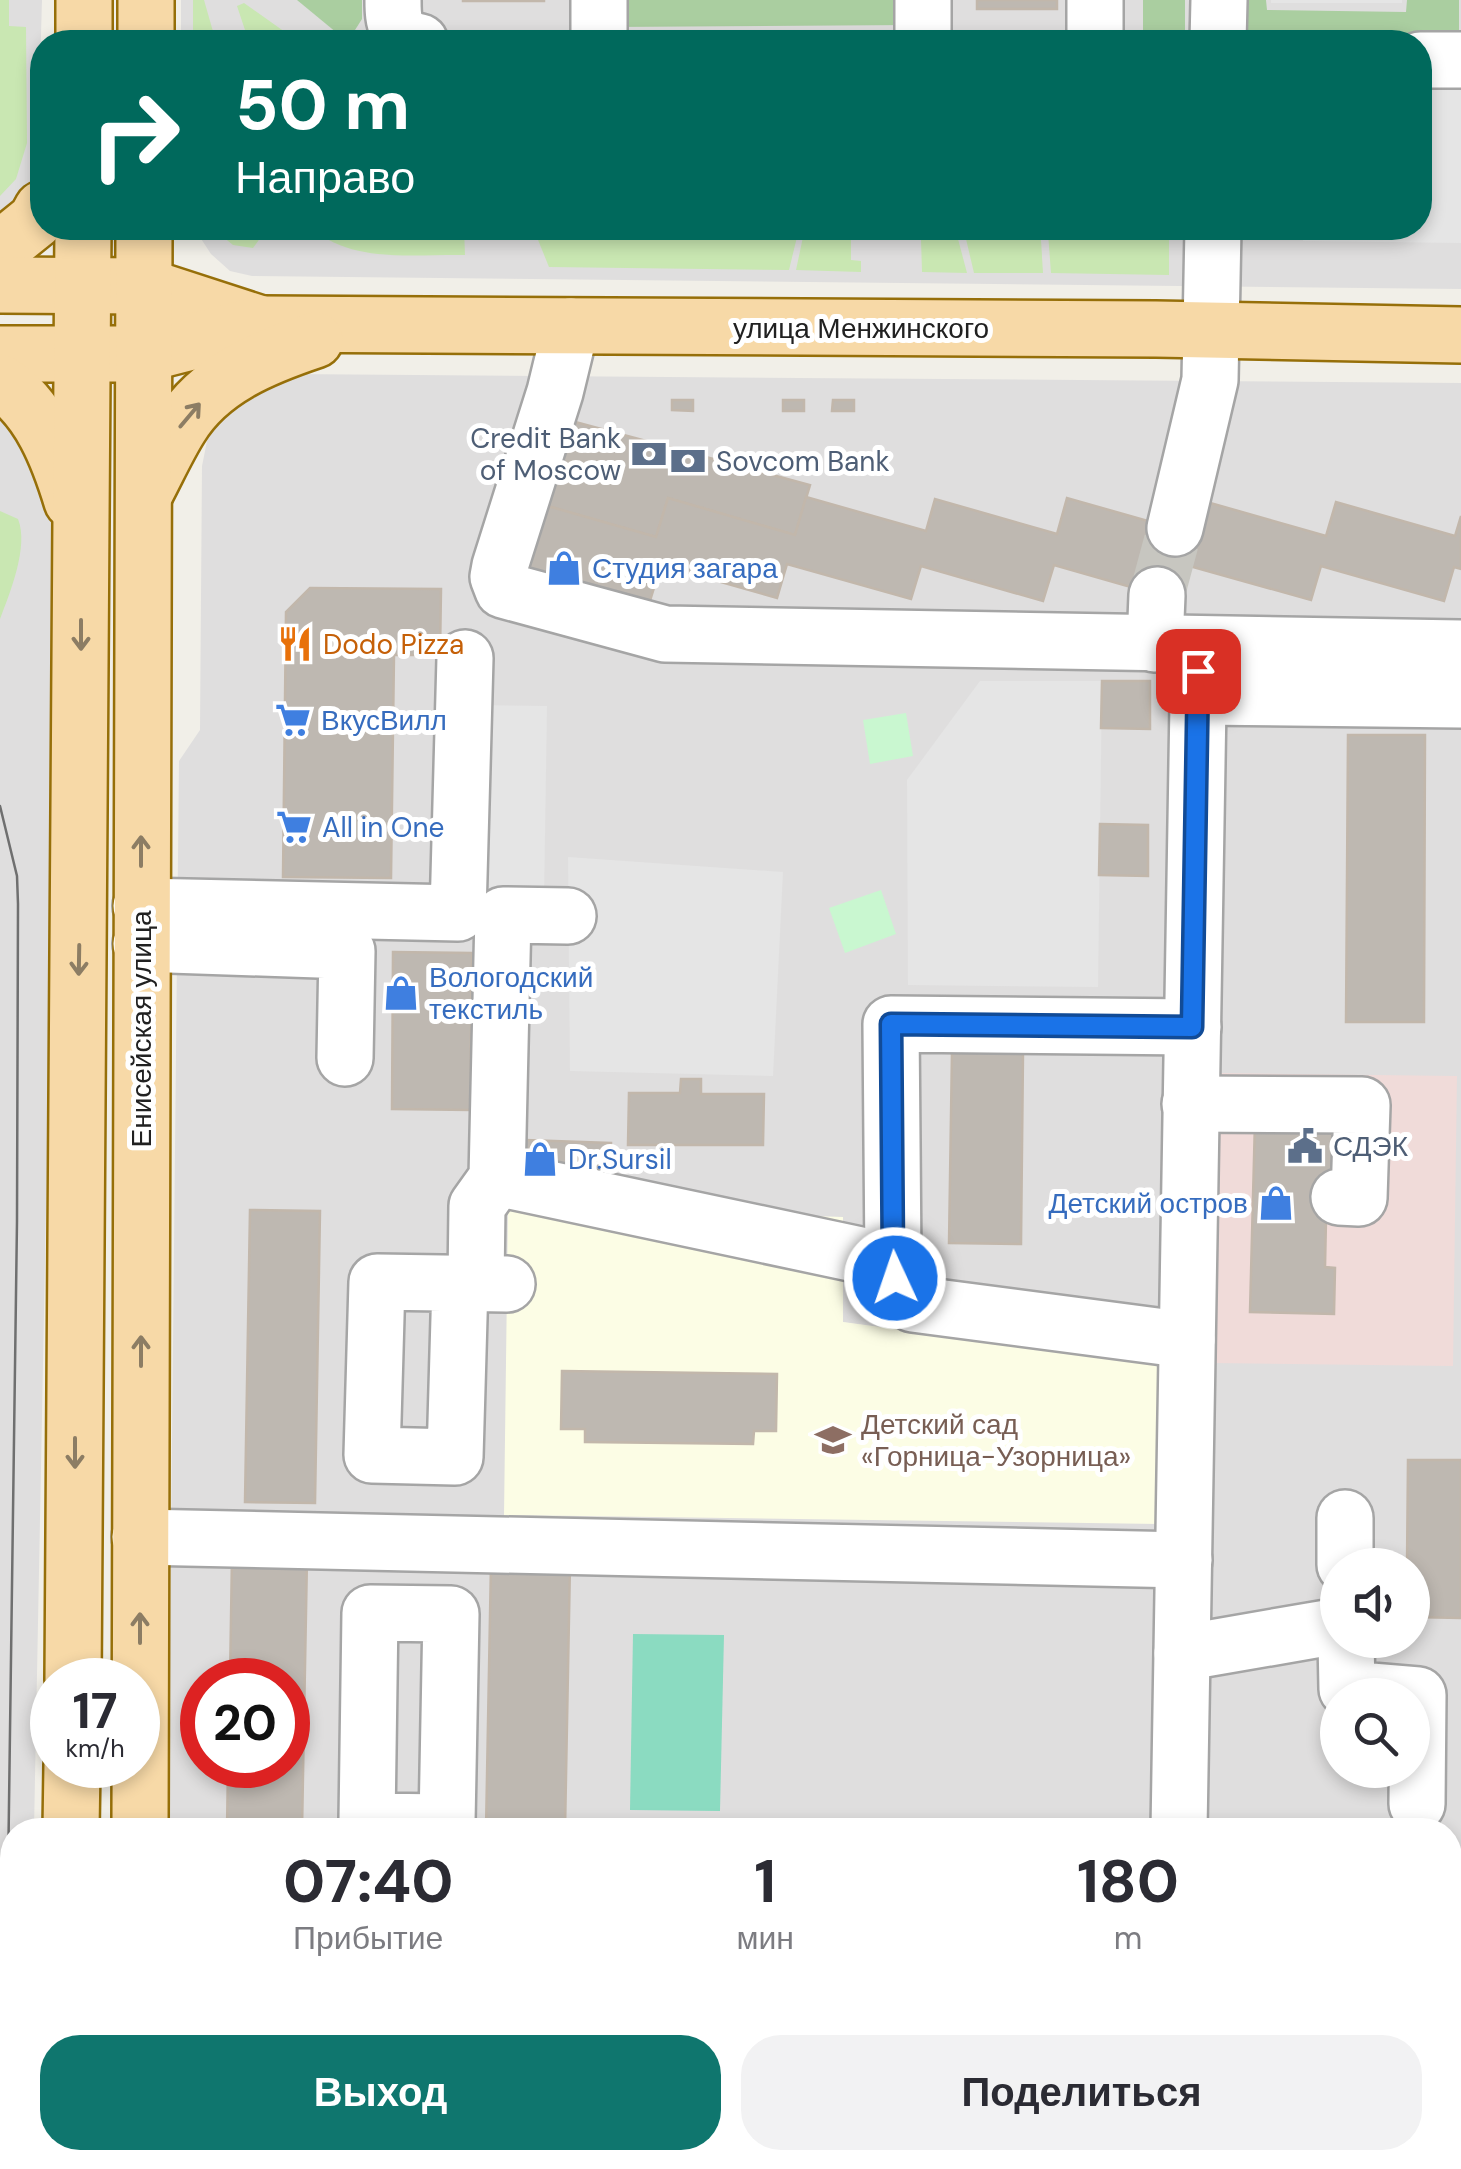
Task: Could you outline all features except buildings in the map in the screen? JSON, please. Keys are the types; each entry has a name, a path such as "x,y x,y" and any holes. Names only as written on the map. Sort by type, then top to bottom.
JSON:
{"main road":[{"path":"84,0 84,30"},
{"path":"146,0 146,30"},
{"path":"0,249 30,225"},
{"path":"73,1658 83,240"},
{"name":"Енисейская улица","path":"140,1818 144,240"},
{"name":"улица Менжинского","path":"0,285 144,286 261,324"},
{"name":"улица Менжинского","path":"0,354 144,354 261,324 1461,335"},
{"path":"142,499 181,424 214,388 279,352 370,324"},
{"path":"0,382 12,390 40,425 61,465 82,537"},
{"path":"71,1818 72,1788"}],"street":[{"path":"393,0 393,23 399,30"},
{"path":"599,0 599,30"},
{"path":"923,0 923,30"},
{"path":"1094,30 1095,0"},
{"path":"1218,30 1219,0"},
{"path":"1432,60 1461,60"},
{"path":"1175,528 1210,380 1213,240"},
{"path":"570,326 555,392 500,566 498,577 504,590 665,634 1461,648"},
{"path":"1177,645 1461,700"},
{"path":"1177,645 1192,1027 1180,1818"},
{"path":"464,658 497,1178 477,1206 481,1284 455,1458 372,1455 377,1282 481,1284"},
{"path":"141,925 481,914 568,916"},
{"path":"141,925 346,951 345,1058"},
{"path":"1186,1340 913,1304 902,1293 893,1262 891,1024 1072,1006 1192,1027"},
{"path":"1190,1104 1362,1105 1360,1198 1339,1196"},
{"path":"497,1178 893,1262"},
{"path":"409,1614 412,1456"},
{"path":"140,1537 1184,1560"},
{"path":"367,1818 370,1613 451,1614 448,1818"},
{"path":"1182,1653 1320,1629"},
{"path":"1346,1658 1346,1689 1418,1695 1417,1804"}],"shaded area":[{"path":"0,0 42,0 41,30 30,30 30,188 25,201 0,225"},
{"path":"181,0 1461,0 1461,289 252,276 230,271 202,240 1432,240 1432,30 181,30"},
{"path":"1402,0 1402,3 1271,3"},
{"path":"1432,83 1461,83 1461,243 1303,241 1432,240"},
{"path":"289,374 1461,383 1461,1818 168,1818 179,761 200,730 202,466 208,436 242,393","holes":["509,1209 842,1217 842,1322 1160,1365 505,1515"]},
{"path":"0,396 54,501 52,898 37,1658 30,1658 30,1788 35,1788 34,1818 0,1818"},
{"path":"980,681 1102,681 1098,987 908,985 907,780"},
{"path":"469,705 547,706 544,898 466,897"},
{"path":"568,857 783,872 773,1076 570,1071"},
{"path":"1214,1073 1457,1076 1453,1366 1211,1363"},
{"name":"Детский сад «Горница-Узорница»","path":"508,1209 843,1217 843,1322 1161,1365 1160,1524 504,1515"}],"green space":[{"path":"0,0 9,0 9,26 26,27 27,143 16,179 0,196"},
{"path":"193,0 204,0 213,30 193,30"},
{"path":"297,0 362,0 362,19 355,30 333,30"},
{"path":"610,0 913,0 913,25 611,27"},
{"path":"1143,0 1185,0 1185,30 1143,30"},
{"path":"1228,0 1266,0 1267,10 1406,12 1407,0 1459,0 1459,51 1432,45 1432,30 1228,30"},
{"path":"244,3 282,30 245,30 237,6"},
{"path":"227,240 259,240 253,248"},
{"path":"330,240 464,240 465,255 385,255"},
{"path":"538,240 796,240 789,270 549,267"},
{"path":"802,240 851,240 851,260 861,261 861,272 796,270"},
{"path":"921,240 958,240 967,273 922,272"},
{"path":"966,240 1041,240 1043,273 974,273"},
{"path":"1049,240 1169,240 1169,275 1051,273"},
{"path":"0,511 18,519 21,542 17,569 0,619"},
{"path":"906,713 913,756 870,764 863,720"},
{"path":"881,890 896,934 845,953 829,908"},
{"path":"633,1634 724,1635 720,1811 630,1810"}],"tunnel":[{"path":"1157,595 1175,528"}],"tram line":[{"path":"0,806 17,876 18,904 9,1818"}],"place":[{"name":"Credit Bank of Moscow","path":"649,454"},
{"name":"Sovcom Bank","path":"688,461"},
{"name":"Студия загара","path":"564,568"},
{"name":"Dodo Pizza","path":"295,644"},
{"name":"ВкусВилл","path":"293,720"},
{"name":"All in One","path":"294,827"},
{"name":"Вологодский текстиль","path":"401,993"},
{"name":"СДЭК","path":"1305,1146"},
{"name":"Dr.Sursil","path":"540,1159"},
{"name":"Детский остров","path":"1276,1203"},
{"name":"Детский сад «Горница-Узорница»","path":"833,1440"}],"route":[{"path":"895,1278 891,1024 1192,1027 1198,671"}]}
